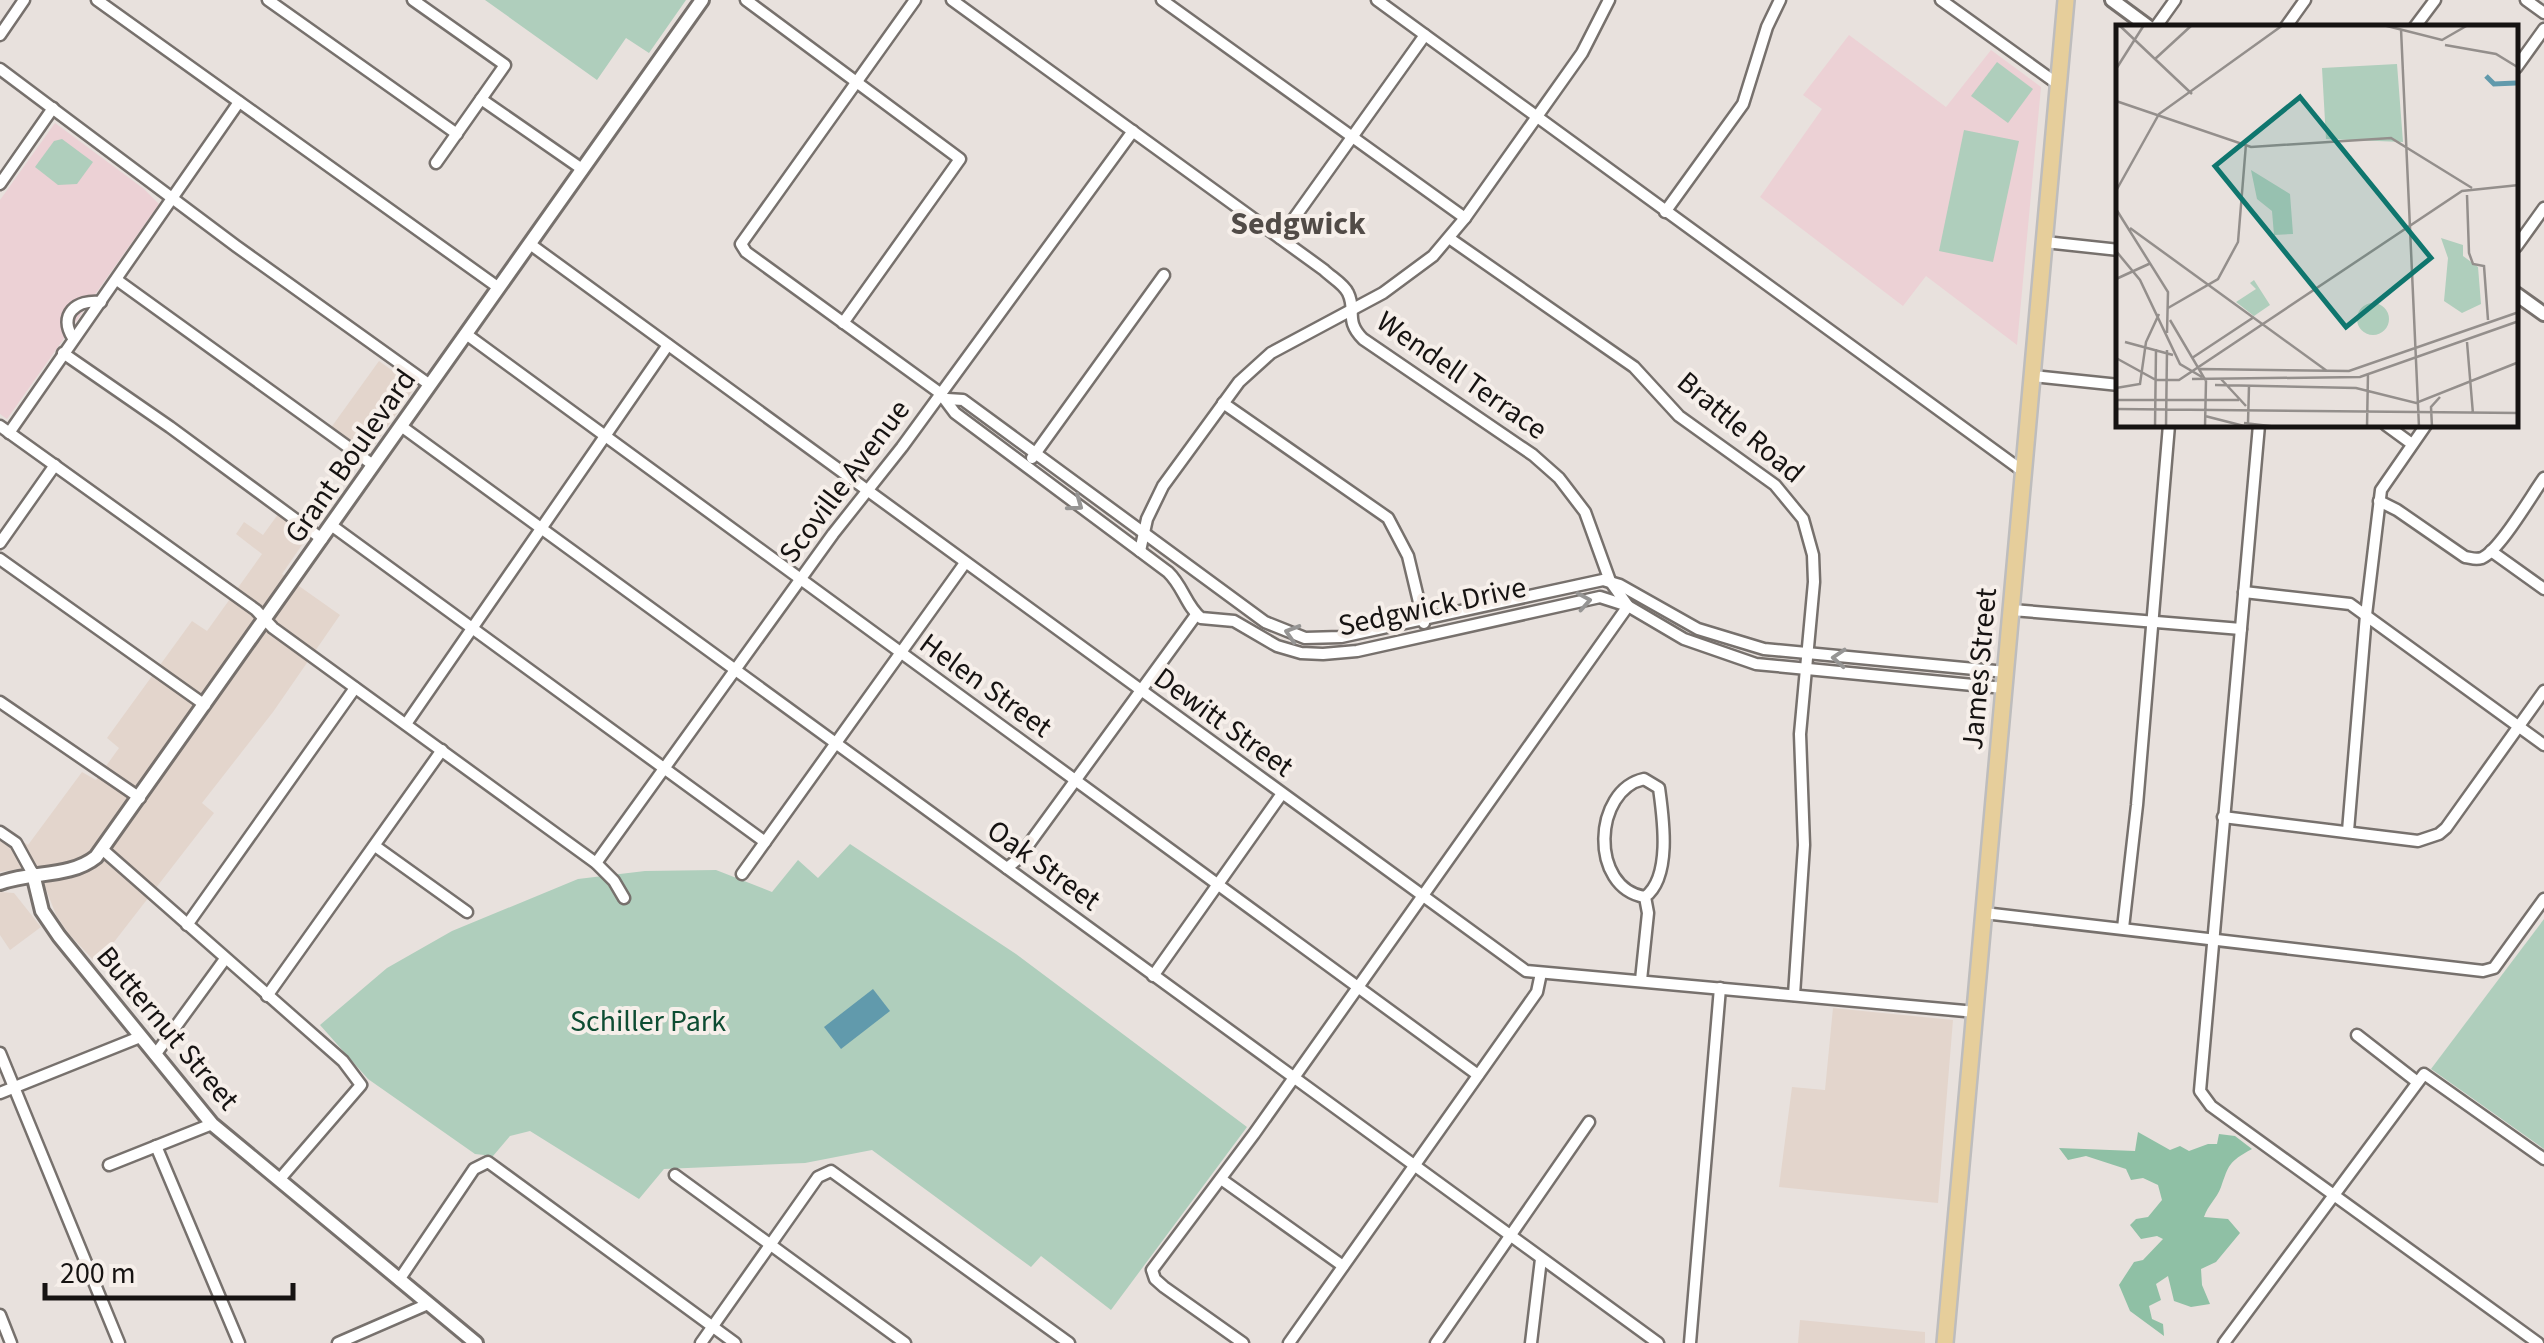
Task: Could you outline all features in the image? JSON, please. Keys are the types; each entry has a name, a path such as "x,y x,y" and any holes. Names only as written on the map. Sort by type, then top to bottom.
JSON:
{"main road":[{"name":"James Street","path":"1945,1343 2066,0"}],"street":[{"path":"0,35 24,0"},
{"path":"97,0 499,288"},
{"path":"268,0 457,134"},
{"path":"413,0 505,66 436,164"},
{"name":"Grant Boulevard","path":"0,883 83,866 102,849 702,0"},
{"path":"746,0 960,161 842,322"},
{"path":"858,81 915,0"},
{"name":"Wendell Terrace","path":"952,0 1346,289 1351,298 1353,328 1362,339 1560,478 1585,512 1610,581 1628,606"},
{"path":"1162,0 1465,218"},
{"path":"1377,0 2024,472"},
{"path":"1140,551 1146,518 1163,486 1223,403 1272,353 1418,270 1449,238 1582,53 1609,0"},
{"path":"1665,212 1742,104 1766,27 1780,0"},
{"path":"1941,0 2060,85"},
{"path":"2112,0 2148,25"},
{"path":"2154,25 2175,0"},
{"path":"2287,25 2305,0"},
{"path":"2416,25 2435,0"},
{"path":"2526,0 2544,13"},
{"path":"2519,64 2544,29"},
{"path":"1280,238 1425,35"},
{"path":"0,68 430,385"},
{"name":"Sedgwick Drive","path":"858,81 741,244 746,252 944,396 954,413 1168,572 1196,615 1234,621 1277,646 1323,654 1357,651 1600,597 1628,606 1653,623 1717,652 1756,664 1931,681 2005,680"},
{"path":"481,100 582,169"},
{"path":"239,102 117,280 5,430 596,864 614,881 624,898"},
{"path":"0,184 54,108"},
{"name":"Scoville Avenue","path":"596,864 800,580 944,396 1133,131"},
{"path":"2519,242 2544,208"},
{"name":"Brattle Road","path":"1449,238 1634,366 1679,416 1794,505 1810,536 1814,555 1800,734 1804,844 1794,995"},
{"path":"2045,242 2116,250"},
{"name":"Dewitt Street","path":"530,244 1526,971 1976,1012"},
{"path":"1025,467 1164,275"},
{"path":"117,280 374,465"},
{"path":"2519,297 2544,314"},
{"path":"74,338 66,328 66,319 78,303 100,302"},
{"name":"Helen Street","path":"466,334 1478,1075"},
{"path":"406,724 668,345"},
{"path":"63,353 322,539"},
{"path":"2034,376 2116,385"},
{"name":"Sedgwick Drive","path":"944,396 963,400 1264,622 1305,638 1341,638 1590,582 1610,581"},
{"path":"1223,403 1388,518 1408,556 1426,634"},
{"name":"Oak Street","path":"401,426 1658,1343"},
{"path":"2122,928 2169,428"},
{"path":"2259,428 2200,1091 2211,1106 2538,1343"},
{"path":"2390,428 2412,444"},
{"path":"2348,832 2381,490 2424,428"},
{"path":"0,542 55,465"},
{"path":"2379,501 2465,557 2476,559 2491,551 2544,478"},
{"path":"332,525 765,842"},
{"path":"2491,551 2544,590"},
{"path":"0,559 205,705"},
{"path":"742,874 965,563"},
{"path":"1185,593 1204,578"},
{"path":"1610,581 1698,629 1764,650 1932,665 2005,680"},
{"path":"2244,592 2343,602 2544,745"},
{"path":"1222,618 1226,593"},
{"path":"1243,1343 1154,1279 1152,1270 1222,1179 1628,606"},
{"path":"2012,610 2240,629"},
{"path":"1007,868 1018,859 1196,615"},
{"path":"1717,652 1719,637"},
{"path":"1868,676 1869,660"},
{"path":"1931,681 1932,665"},
{"path":"187,925 355,688"},
{"path":"2223,817 2418,841 2439,834 2544,691"},
{"path":"0,702 140,798"},
{"path":"267,996 442,750"},
{"path":"1641,980 1646,897 1656,884 1664,826 1659,788 1644,779 1634,781 1618,796 1609,816 1605,860 1616,880 1629,892 1646,897"},
{"path":"1153,976 1281,794"},
{"name":"Butternut Street","path":"0,832 16,843 33,874 36,896 50,923 212,1124 476,1343"},
{"path":"375,846 467,912"},
{"path":"102,849 351,1068 361,1084 279,1180"},
{"path":"1984,912 2484,971 2494,968 2544,899"},
{"path":"155,1055 225,959"},
{"path":"1288,1343 1538,992 1541,973"},
{"path":"1690,1343 1720,988"},
{"path":"2357,1035 2544,1159"},
{"path":"0,1093 140,1036"},
{"path":"0,1053 119,1343"},
{"path":"2224,1343 2420,1078"},
{"path":"1436,1343 1589,1122"},
{"path":"109,1165 212,1124"},
{"path":"156,1146 239,1343"},
{"path":"399,1280 479,1164 488,1162 735,1343"},
{"path":"702,1343 825,1172 841,1176 1069,1343"},
{"path":"675,1175 905,1343"},
{"path":"1222,1179 1342,1266"},
{"path":"1531,1343 1541,1258"},
{"path":"339,1343 428,1304"},
{"path":"0,1315 12,1343"}],"shaded area":[{"path":"1849,35 1946,107 1991,50 2041,87 2017,345 1926,276 1903,306 1760,197 1822,109 1803,95"},
{"path":"55,123 159,204 7,419 0,414 0,200"},
{"path":"379,361 415,387 367,456 330,429"},
{"path":"284,506 315,526 282,574 340,615 273,712 202,803 214,813 97,964 56,915 37,866 0,872 0,825 28,845 82,772 96,780 119,748 107,738 192,621 207,631 262,554 236,534 244,522 263,535"},
{"path":"0,892 14,893 41,927 10,950 0,935"},
{"path":"1833,1008 1953,1020 1938,1203 1779,1187 1792,1087 1825,1090"},
{"path":"1800,1320 1925,1332 1925,1343 1798,1343"}],"green space":[{"path":"485,0 686,0 649,53 626,38 597,80"},
{"path":"1997,62 2033,89 2008,123 1971,96"},
{"path":"1964,130 2019,141 1993,262 1939,251"},
{"path":"62,139 93,162 77,184 58,185 35,167 54,141"},
{"name":"Schiller Park","path":"850,844 1016,954 1247,1127 1111,1310 1041,1256 1031,1267 872,1150 805,1163 664,1169 639,1199 530,1131 510,1136 493,1156 475,1154 368,1079 320,1025 387,968 452,931 578,879 645,871 716,870 772,892 798,860 818,878"},
{"path":"2544,919 2544,1149 2431,1069"},
{"path":"2138,1132 2170,1150 2180,1146 2189,1151 2217,1144 2219,1134 2235,1136 2252,1149 2230,1165 2204,1217 2228,1219 2240,1233 2216,1262 2201,1269 2202,1285 2210,1304 2191,1307 2174,1301 2168,1276 2156,1284 2161,1300 2149,1306 2152,1319 2163,1324 2164,1336 2130,1311 2119,1285 2134,1262 2143,1260 2163,1239 2141,1239 2130,1225 2136,1219 2148,1217 2162,1200 2158,1185 2143,1178 2131,1180 2126,1169 2086,1156 2068,1160 2059,1148 2135,1151"}],"water":[{"path":"873,989 890,1011 841,1049 824,1027"}],"district":[{"name":"Sedgwick","path":"1298,223"}]}
